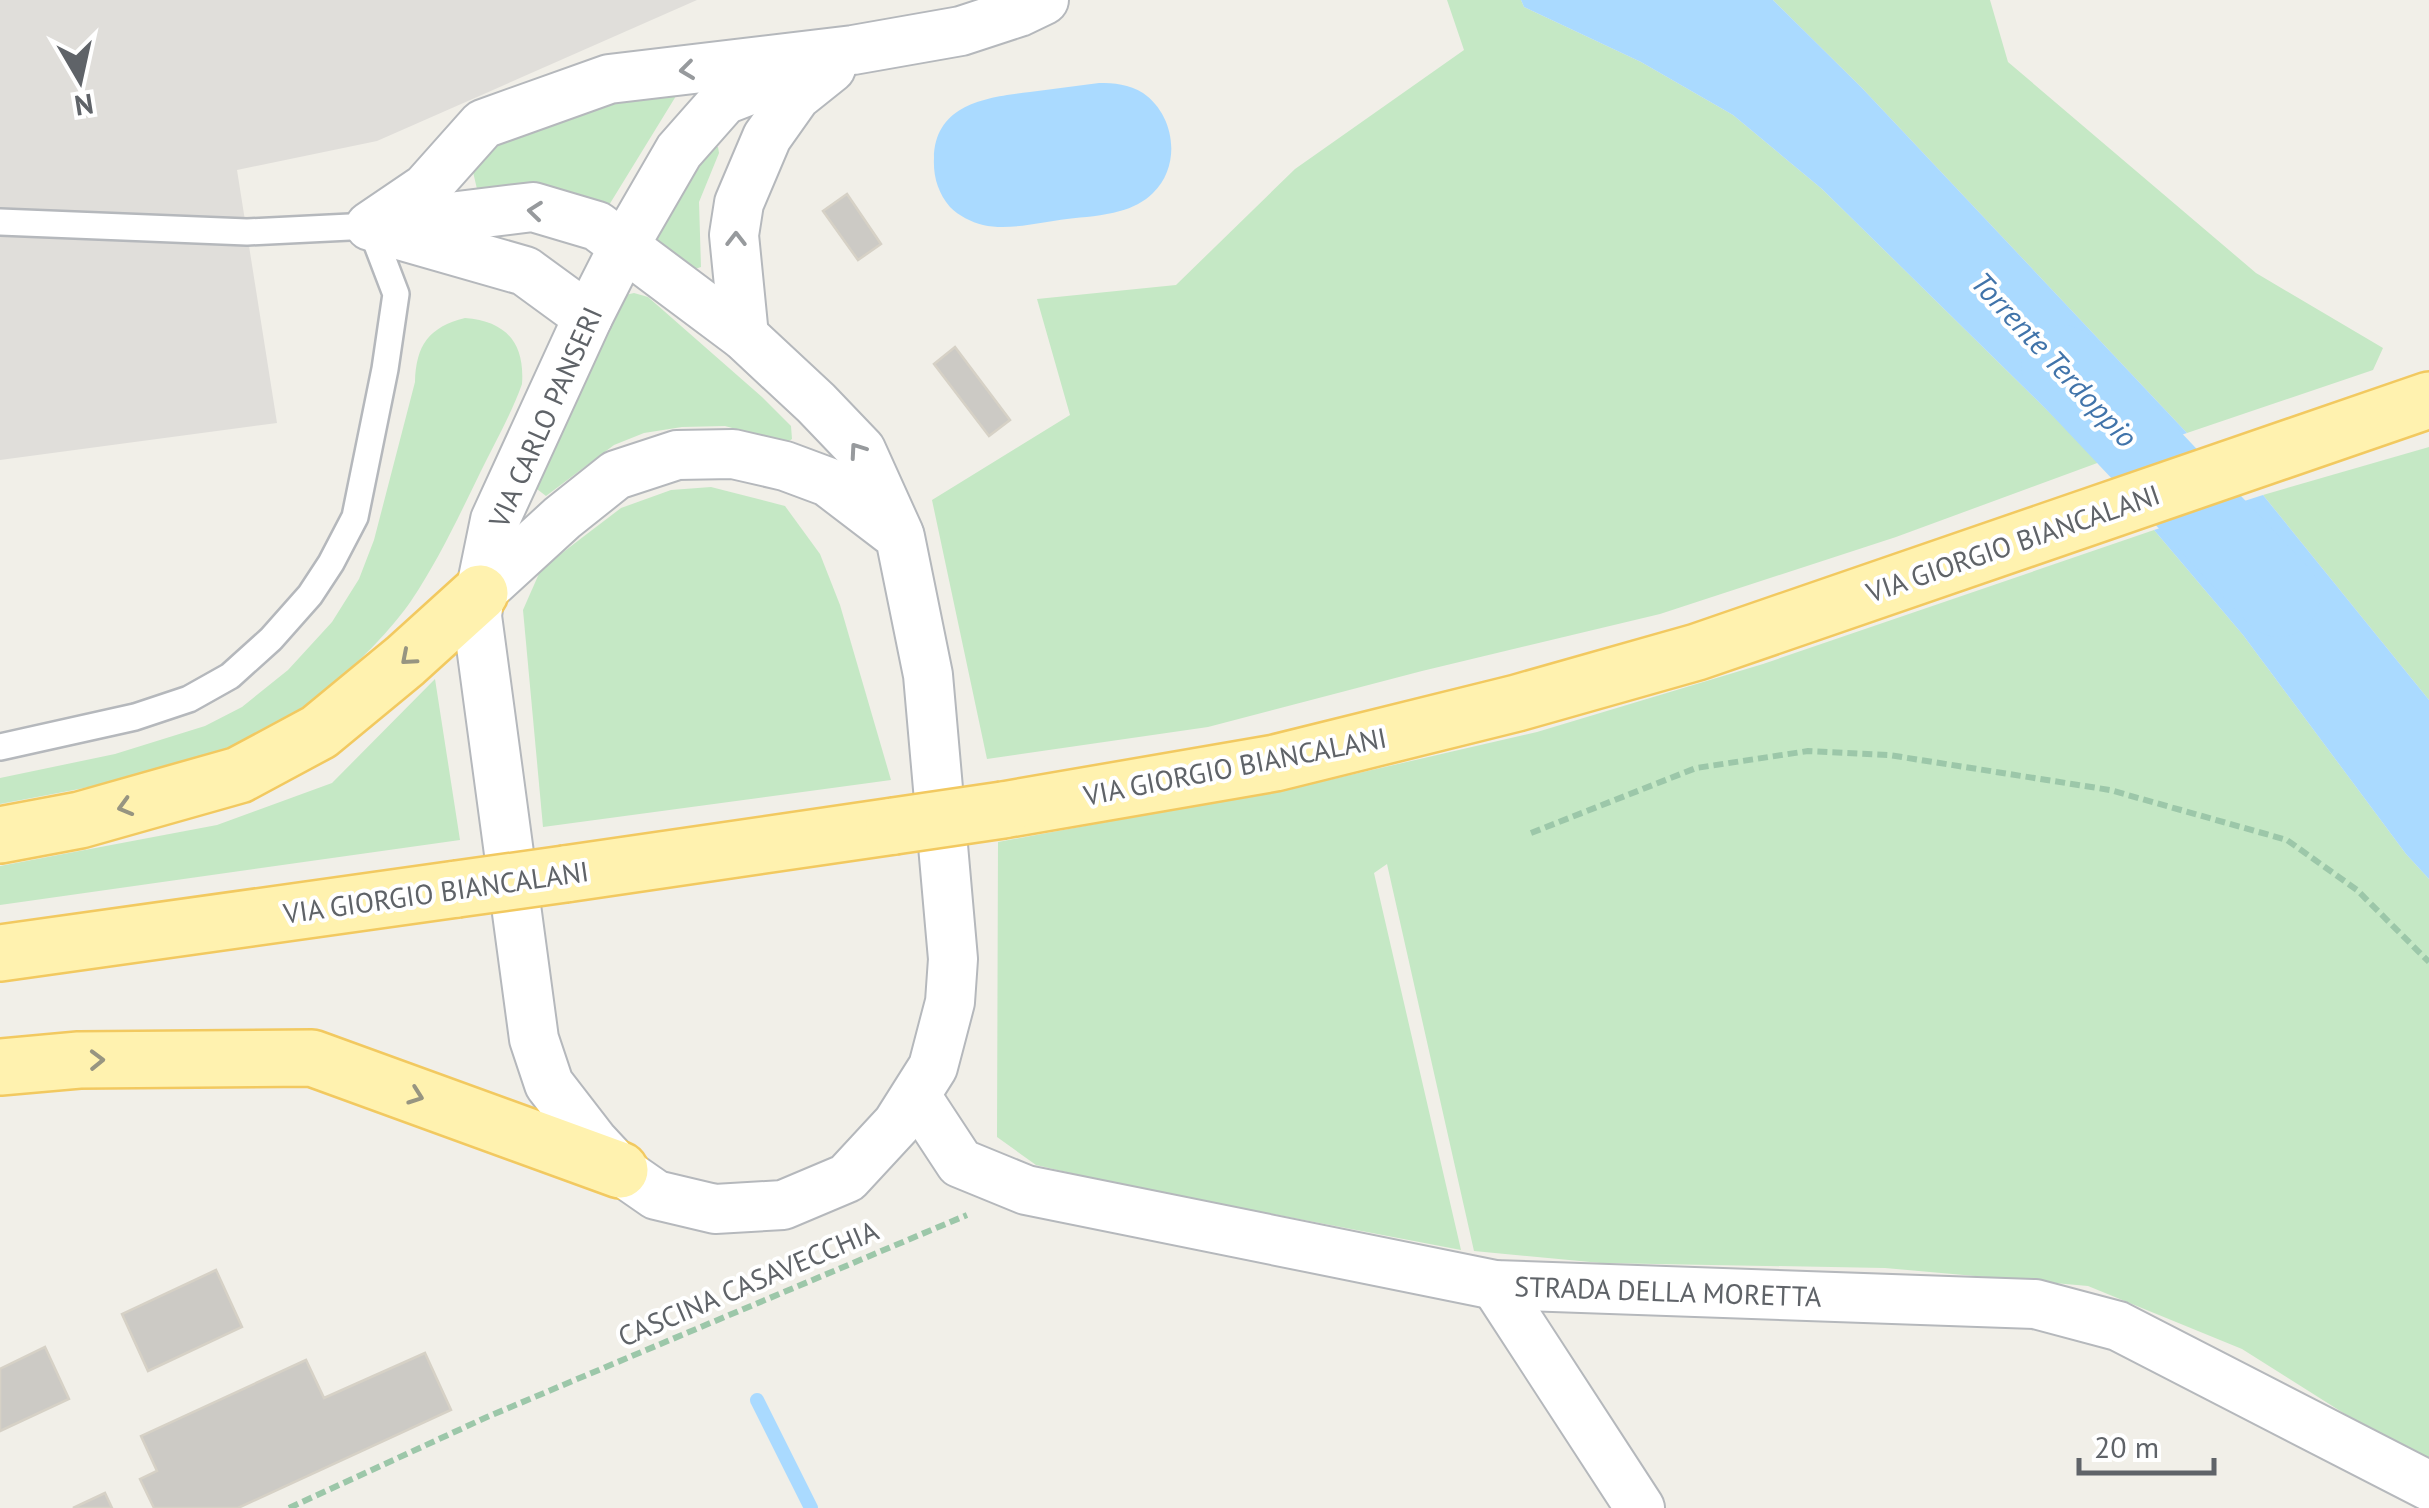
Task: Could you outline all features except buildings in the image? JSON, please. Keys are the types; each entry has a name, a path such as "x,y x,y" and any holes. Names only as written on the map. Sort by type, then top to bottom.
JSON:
{"main road":[{"name":"VIA GIORGIO BIANCALANI","path":"0,953 1004,810 1274,764 1498,708 1696,652 2429,400"},
{"path":"0,834 80,820 239,775 319,732 480,592"},
{"path":"0,1067 80,1060 312,1058 620,1170"}],"street":[{"name":"VIA CARLO PANSERI","path":"370,226 426,188 483,124 608,80 853,50 960,31 1044,0"},
{"name":"VIA CARLO PANSERI","path":"853,50 724,100 679,152 588,317 495,520 480,592 477,616 534,1040 549,1084 593,1141 620,1170 656,1195 715,1209 782,1205 847,1178 898,1124 934,1067 950,1002 953,959 928,675 900,537"},
{"name":"VIA CARLO PANSERI","path":"744,336 734,235 739,203 767,137 796,96 853,50"},
{"path":"370,226 533,207 597,226 744,336 816,403 861,450 900,537"},
{"path":"370,226 525,271 588,317"},
{"path":"480,592 616,475 677,454 733,454 785,466 828,482 900,537"},
{"name":"STRADA DELLA MORETTA","path":"916,1096 960,1162 1026,1190 1495,1286 2035,1304 2118,1326 2429,1486"},
{"path":"1495,1286 1640,1508"}],"lane":[{"path":"0,222 247,232 370,226 396,294 386,369 355,517 332,564 271,640 230,676 189,699 135,716 0,746"}],"path":[{"path":"1531,833 1696,768 1808,752 1888,756 2110,790 2287,840 2357,890 2429,962"},
{"name":"CASCINA CASAVECCHIA","path":"288,1508 487,1417 1026,1190"}],"shaded area":[{"path":"0,0 697,0 377,141 237,170 277,423 0,460"}],"green space":[{"path":"1447,0 1521,0 1524,7 1641,62 1733,115 1822,189 2100,462 1896,537 1660,614 1208,727 987,759 932,500 1070,415 1037,299 1176,285 1295,169 1464,50"},
{"path":"1773,0 1990,0 2008,62 2256,273 2383,348 2373,370 2187,433 1862,88"},
{"path":"678,87 606,210 549,192 509,186 477,189 470,159 539,118"},
{"path":"710,147 718,147 719,153 699,202 701,267 695,269 649,239"},
{"path":"634,293 648,297 762,397 791,426 792,439 786,443 725,426 644,433 614,445 546,496 533,486 621,296"},
{"path":"465,318 492,324 510,337 520,357 522,384 439,554 411,601 380,640 316,698 250,739 159,771 0,804 0,778 115,754 205,726 242,707 288,670 332,622 359,579 374,540 422,348 434,332"},
{"path":"2429,447 2429,700 2263,495"},
{"path":"711,487 785,506 820,554 840,605 891,780 543,827 523,610 541,569 621,508 671,490"},
{"path":"2154,530 2243,635 2406,854 2429,879 2429,1467 2242,1349 2088,1286 1885,1268 1601,1263 1474,1251 1387,864 1374,873 1461,1250 1036,1165 997,1137 998,842 1311,784 1537,732 1763,664"},
{"path":"435,679 460,840 0,905 0,866 217,825 332,783"}],"water":[{"path":"1521,0 1773,0 1862,88 2187,433 2100,462 1822,189 1733,115 1641,62 1524,7"},
{"path":"1099,83 1143,93 1154,102 1168,127 1168,169 1149,196 1114,213 1014,227 979,224 950,207 937,184 934,158 937,140 954,114 998,97"},
{"path":"2263,495 2429,700 2429,879 2406,854 2243,635 2154,530"}],"waterway":[{"name":"Torrente Terdoppio","path":"2062,366 2279,596"},
{"path":"757,1400 811,1508"}]}
